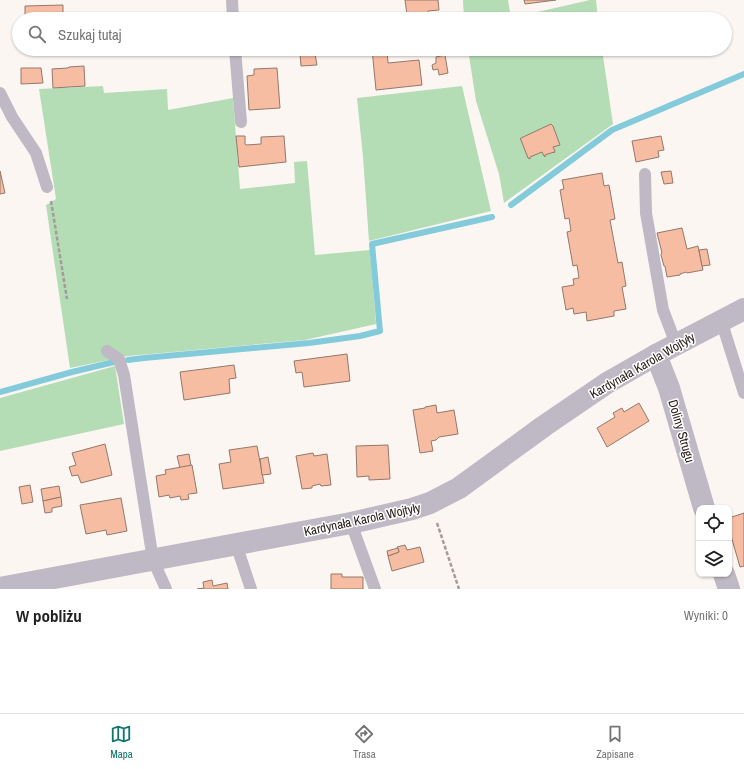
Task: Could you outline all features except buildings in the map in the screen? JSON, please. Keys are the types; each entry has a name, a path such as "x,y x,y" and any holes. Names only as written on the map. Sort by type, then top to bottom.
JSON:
{"street":[{"name":"Kardynała Karola Wojtyły","path":"0,588 351,523 412,509 430,503 459,488 607,383 676,344 744,309"},
{"name":"Doliny Strugu","path":"656,355 669,388 703,505"},
{"path":"725,577 728,589"}],"lane":[{"path":"232,0 233,12"},
{"path":"236,56 241,122"},
{"path":"0,93 12,116 36,153 47,187"},
{"path":"645,174 646,213 663,310 676,344"},
{"path":"721,320 744,393"},
{"path":"107,351 119,359 124,375 153,560 166,589"},
{"path":"351,523 375,589"},
{"path":"236,544 251,589"}],"path":[{"path":"47,187 52,204 67,299"},
{"path":"430,503 460,589"}],"green space":[{"path":"463,0 508,0 510,12 464,12"},
{"path":"590,0 596,0 597,12 537,12"},
{"path":"469,56 603,56 613,124 504,203 499,174 476,101"},
{"path":"103,86 104,93 167,89 168,110 233,98 240,189 295,183 294,162 307,161 315,255 370,250 376,324 305,340 128,356 70,368 46,205 56,199 39,89"},
{"path":"462,86 491,211 369,241 357,98"},
{"path":"115,366 124,424 0,451 0,398"}],"waterway":[{"path":"511,205 612,130 744,74"},
{"path":"128,360 309,343 360,336 380,331 372,244 492,217"},
{"path":"0,392 114,362"}]}
